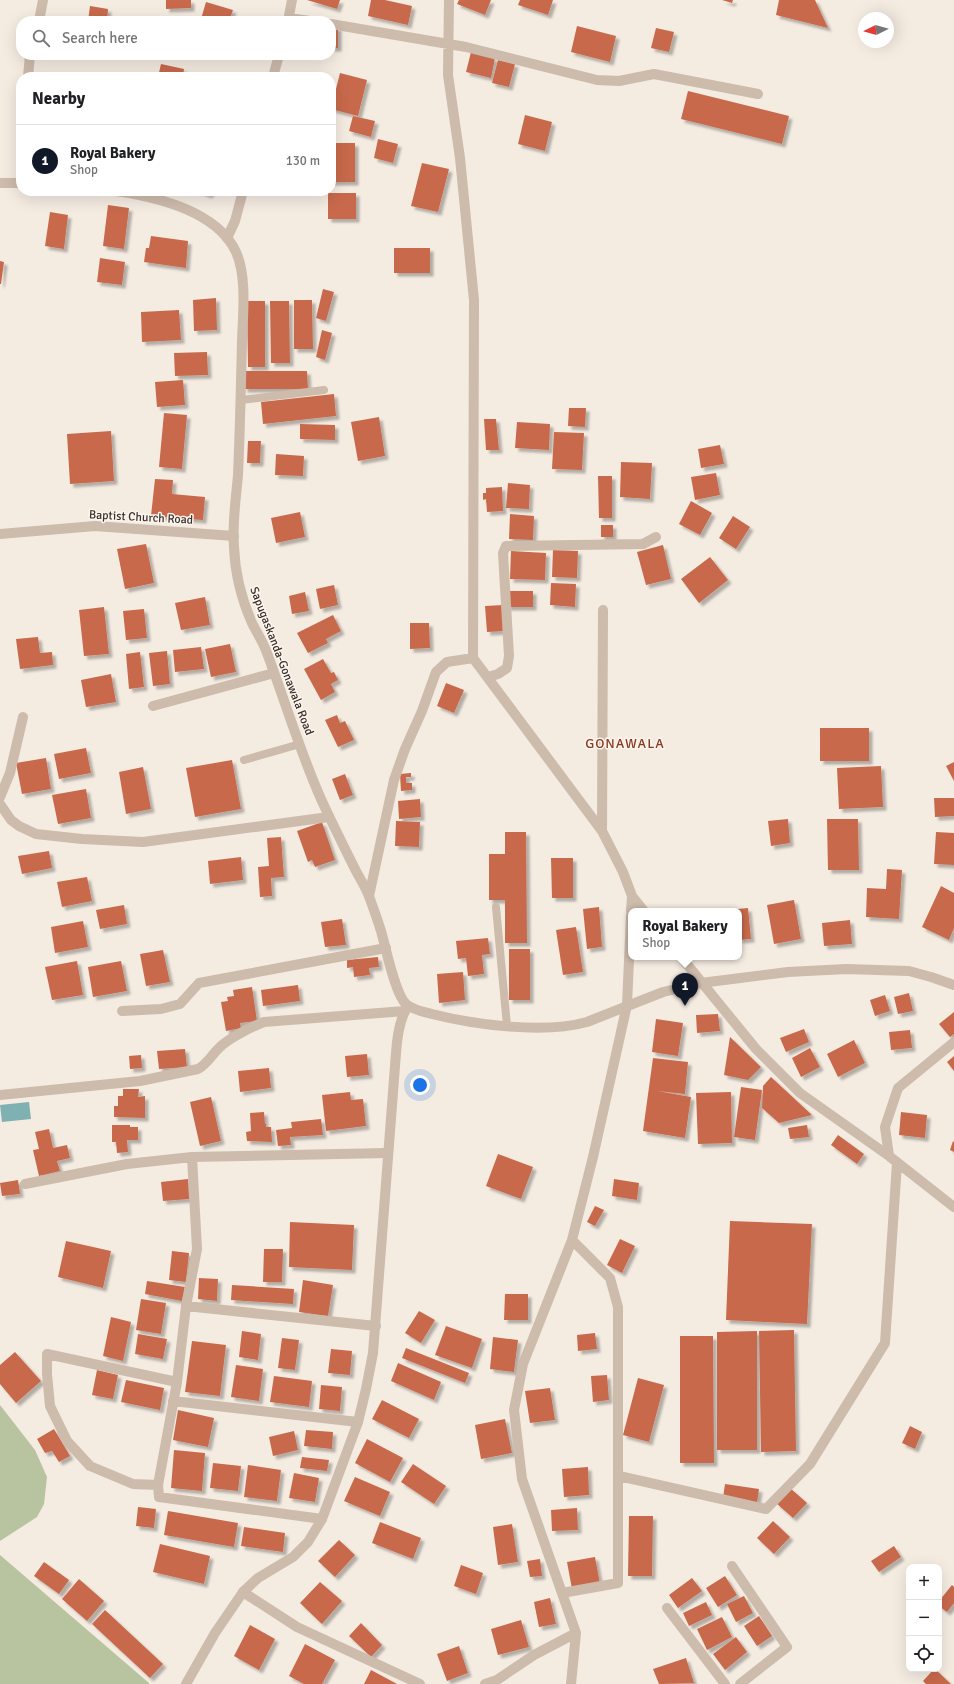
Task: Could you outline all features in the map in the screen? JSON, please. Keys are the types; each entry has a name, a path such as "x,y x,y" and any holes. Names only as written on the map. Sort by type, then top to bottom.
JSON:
{"street":[{"path":"40,16 43,0"},
{"path":"289,16 292,0"},
{"path":"449,0 448,75 460,158 474,300 473,658 602,831 623,872 632,896 642,908"},
{"path":"336,25 466,47 597,80 619,81 654,74 758,94"},
{"path":"28,72 30,60"},
{"path":"274,72 278,60"},
{"path":"0,183 16,183"},
{"name":"Sapugaskanda-Gonawala Road","path":"150,196 203,218 214,225 228,238 238,258 242,280 243,319 241,400 234,536 236,568 243,599 265,649 329,817 369,896 399,992 406,1008"},
{"path":"228,238 235,221 242,196"},
{"name":"Baptist Church Road","path":"0,534 95,526 234,536"},
{"path":"488,677 498,674 507,668 509,656 503,553 506,546 643,544 656,537"},
{"path":"602,831 603,610"},
{"path":"369,896 394,780 436,672 447,662 473,658"},
{"path":"153,706 274,673"},
{"path":"0,797 10,773 23,717"},
{"path":"0,804 11,820 19,826 36,834 82,839 143,842 329,817"},
{"path":"631,908 632,896"},
{"path":"122,1011 161,1009 180,1004 199,983 386,948"},
{"path":"571,1684 576,1633 522,1479 514,1410 523,1364 572,1240 628,1005 630,960"},
{"path":"683,960 756,1049 800,1093 889,1156 954,1207"},
{"path":"0,1095 140,1081 198,1068 205,1065 218,1048 251,1027 264,1022 406,1008 460,1020 507,1026 542,1028 575,1026 663,992 701,982 788,972 852,969 909,971 954,985"},
{"path":"186,1684 215,1633 243,1592 258,1578 293,1557 308,1542 322,1519 358,1422 371,1370 376,1326 387,1153 397,1037 406,1008"},
{"path":"889,1156 885,1127 898,1088 954,1042"},
{"path":"25,1184 127,1164 192,1157 387,1153"},
{"path":"192,1157 197,1249 186,1306 176,1382 158,1485 160,1497 322,1519"},
{"path":"619,1476 766,1509 810,1464 885,1343 897,1163"},
{"path":"562,1593 618,1583 618,1306 610,1278 572,1240"},
{"path":"186,1306 376,1326"},
{"path":"158,1485 133,1484 90,1466 67,1441 50,1406 47,1354 176,1382"},
{"path":"173,1401 358,1422"},
{"path":"732,1566 787,1647 740,1684"},
{"path":"243,1592 298,1627 420,1684"},
{"path":"667,1608 725,1684"},
{"path":"485,1684 498,1680 534,1655 576,1633"}],"lane":[{"path":"241,400 324,390"},
{"path":"244,760 300,744"},
{"path":"496,907 507,1026"}],"green space":[{"path":"0,1405 35,1450 47,1477 44,1504 37,1517 0,1541"},
{"path":"0,1555 149,1683 149,1684 0,1684"}],"water":[{"path":"29,1102 31,1119 2,1122 0,1105"}],"building":[{"path":"166,0 191,0 191,8 166,9"},
{"path":"307,0 340,0 337,9"},
{"path":"371,0 385,0 412,6 408,25 368,16"},
{"path":"459,0 491,0 485,15 457,4"},
{"path":"520,0 553,0 548,15 518,5"},
{"path":"722,0 733,0 732,3"},
{"path":"779,0 815,0 828,28 776,15"},
{"path":"206,2 233,10 231,16 202,16"},
{"path":"90,6 108,9 107,16 89,16"},
{"path":"577,26 616,36 610,62 571,52"},
{"path":"336,27 338,27 338,48 336,48"},
{"path":"656,28 674,32 669,52 651,48"},
{"path":"471,52 495,58 491,78 466,72"},
{"path":"498,60 515,64 509,87 492,83"},
{"path":"161,64 184,69 184,72 159,72"},
{"path":"340,73 367,80 358,116 336,110 336,89"},
{"path":"688,91 789,116 782,144 681,119"},
{"path":"525,115 552,122 545,151 518,144"},
{"path":"353,116 375,121 371,137 349,131"},
{"path":"378,139 398,144 393,163 374,158"},
{"path":"336,143 355,143 355,182 336,182"},
{"path":"422,163 449,169 438,212 411,206"},
{"path":"336,193 356,193 356,219 328,219 328,196 336,196"},
{"path":"108,205 129,208 124,249 103,246"},
{"path":"50,212 68,215 64,249 45,246"},
{"path":"151,236 188,241 186,268 144,262 146,248 149,248"},
{"path":"394,248 430,248 430,273 394,273"},
{"path":"100,258 125,262 122,285 97,282"},
{"path":"0,261 4,262 1,284 0,284"},
{"path":"323,289 334,292 326,321 316,318"},
{"path":"216,298 217,330 194,331 193,300"},
{"path":"294,300 312,300 313,349 294,349"},
{"path":"247,301 265,301 265,367 248,367"},
{"path":"270,301 289,301 290,363 271,363"},
{"path":"179,310 181,340 142,342 141,312"},
{"path":"322,330 332,333 325,360 316,357"},
{"path":"207,352 208,375 175,376 174,353"},
{"path":"244,371 307,371 308,389 244,389"},
{"path":"183,380 185,405 157,407 155,382"},
{"path":"334,394 336,416 263,424 261,402"},
{"path":"569,408 586,408 585,427 568,426"},
{"path":"164,413 187,415 182,469 159,467"},
{"path":"379,417 385,456 358,461 351,422"},
{"path":"484,419 496,419 499,450 486,450"},
{"path":"517,422 550,424 549,450 515,448"},
{"path":"300,424 335,425 335,440 300,439"},
{"path":"111,431 114,481 70,484 67,434"},
{"path":"554,432 584,433 582,470 552,469"},
{"path":"248,441 261,441 260,463 247,463"},
{"path":"720,445 724,464 701,468 698,449"},
{"path":"276,454 304,456 303,476 275,475"},
{"path":"621,462 652,463 650,499 620,497"},
{"path":"716,473 720,495 695,500 691,477"},
{"path":"598,476 612,476 612,518 599,518"},
{"path":"155,479 173,480 172,494 205,497 203,520 151,516"},
{"path":"508,483 530,485 529,509 506,508"},
{"path":"502,487 503,511 487,512 486,499 483,500 483,493 486,493 486,488"},
{"path":"691,501 712,513 700,535 679,524"},
{"path":"300,512 305,537 276,543 271,518"},
{"path":"510,514 534,516 533,540 509,539"},
{"path":"733,516 750,527 736,549 719,538"},
{"path":"601,525 613,525 613,537 601,537"},
{"path":"146,544 154,583 125,589 117,549"},
{"path":"663,545 671,579 646,585 637,552"},
{"path":"553,550 578,551 577,578 552,577"},
{"path":"511,551 546,553 545,580 510,579"},
{"path":"710,557 728,580 699,603 681,579"},
{"path":"551,583 576,584 575,607 550,605"},
{"path":"334,585 338,605 320,609 316,589"},
{"path":"507,591 533,591 533,607 507,607"},
{"path":"305,592 309,611 292,614 289,596"},
{"path":"205,597 210,625 181,630 175,603"},
{"path":"503,605 504,631 487,632 485,606"},
{"path":"104,607 109,654 84,656 79,610"},
{"path":"144,609 147,638 126,640 123,611"},
{"path":"333,615 341,631 326,639 328,643 308,653 297,633"},
{"path":"410,623 429,623 430,648 410,649"},
{"path":"38,637 40,653 52,652 53,665 20,669 16,639"},
{"path":"230,644 236,672 211,677 205,649"},
{"path":"201,647 204,669 175,672 173,650"},
{"path":"167,651 170,684 153,686 149,653"},
{"path":"140,652 144,687 129,689 126,654"},
{"path":"323,659 331,673 334,672 338,680 331,684 335,692 321,700 304,669"},
{"path":"111,674 116,702 86,707 81,680"},
{"path":"446,683 464,690 454,713 437,706"},
{"path":"337,715 340,723 345,721 354,740 338,747 325,720"},
{"path":"820,728 869,728 869,761 820,761"},
{"path":"86,748 91,773 59,779 54,754"},
{"path":"46,758 51,789 22,794 16,763"},
{"path":"232,760 241,809 195,817 186,768"},
{"path":"954,762 954,781 946,766"},
{"path":"881,766 883,807 839,809 837,768"},
{"path":"143,767 151,809 126,814 119,772"},
{"path":"411,773 411,777 406,777 406,783 412,783 412,790 401,791 400,774"},
{"path":"345,774 353,795 340,800 332,779"},
{"path":"86,789 91,818 58,824 52,795"},
{"path":"934,798 954,798 954,816 935,817"},
{"path":"420,799 421,817 399,819 398,801"},
{"path":"788,819 790,843 771,846 768,821"},
{"path":"827,819 858,819 859,870 828,870"},
{"path":"396,821 420,822 419,847 395,846"},
{"path":"322,822 335,860 315,867 312,860 308,862 297,831"},
{"path":"505,832 526,832 527,943 505,943 505,900 489,900 489,854 505,854"},
{"path":"936,832 954,833 954,865 934,864"},
{"path":"281,837 284,877 271,878 272,896 260,897 258,867 269,866 267,838"},
{"path":"49,851 52,868 22,874 18,856"},
{"path":"241,857 243,880 210,884 208,861"},
{"path":"551,858 573,858 573,898 552,898"},
{"path":"887,869 902,870 899,919 866,917 867,888 886,889"},
{"path":"87,877 92,901 62,907 57,882"},
{"path":"941,886 954,893 954,928 949,940 922,927"},
{"path":"794,900 801,939 774,944 767,905"},
{"path":"124,905 127,924 100,929 96,910"},
{"path":"599,907 602,947 587,949 583,909"},
{"path":"748,908 751,939 742,940 742,909"},
{"path":"342,919 346,945 325,947 321,922"},
{"path":"850,920 852,944 824,946 822,923"},
{"path":"83,921 88,947 55,953 51,927"},
{"path":"576,927 583,972 563,975 556,930"},
{"path":"488,938 490,954 482,955 484,974 468,976 466,958 458,959 456,941"},
{"path":"509,949 530,949 530,1000 509,1000"},
{"path":"163,950 170,982 146,986 140,954"},
{"path":"378,957 379,967 369,968 370,975 354,977 353,967 347,968 347,960"},
{"path":"77,961 83,995 52,1000 45,967"},
{"path":"121,961 127,991 93,997 88,967"},
{"path":"463,972 465,1000 439,1003 437,974"},
{"path":"298,985 300,1001 263,1006 261,990"},
{"path":"252,987 257,1021 240,1023 241,1028 226,1031 221,1002 228,1001 227,997 234,996 233,990"},
{"path":"909,993 913,1011 898,1014 894,997"},
{"path":"885,995 890,1011 875,1016 870,1000"},
{"path":"954,1012 954,1034 950,1037 939,1024"},
{"path":"718,1014 720,1031 697,1033 696,1015"},
{"path":"656,1019 683,1023 678,1056 652,1052"},
{"path":"804,1029 809,1042 786,1052 780,1038"},
{"path":"910,1030 912,1048 891,1050 889,1032"},
{"path":"730,1037 761,1067 748,1080 724,1075"},
{"path":"854,1040 865,1063 838,1077 827,1054"},
{"path":"810,1048 820,1067 801,1077 792,1058"},
{"path":"185,1049 187,1067 159,1069 157,1051"},
{"path":"367,1054 369,1075 347,1077 345,1056"},
{"path":"141,1055 142,1068 130,1069 129,1056"},
{"path":"954,1056 954,1071 947,1062"},
{"path":"653,1058 688,1062 685,1094 657,1091 691,1097 685,1138 643,1131"},
{"path":"269,1068 271,1088 240,1092 238,1071"},
{"path":"771,1077 812,1115 779,1123 762,1108 763,1086"},
{"path":"741,1087 762,1090 755,1140 734,1137"},
{"path":"123,1089 139,1089 138,1097 145,1096 145,1118 114,1117 114,1106 118,1106 118,1096 123,1096"},
{"path":"350,1092 351,1100 363,1099 366,1126 326,1131 322,1095"},
{"path":"731,1092 732,1143 698,1144 696,1093"},
{"path":"211,1097 221,1141 200,1146 190,1102"},
{"path":"264,1112 266,1127 271,1127 272,1142 247,1141 246,1132 251,1131 250,1113"},
{"path":"901,1112 927,1115 925,1138 899,1135"},
{"path":"321,1119 323,1135 290,1137 291,1145 278,1146 276,1130 292,1128 291,1122"},
{"path":"112,1125 130,1125 130,1127 138,1127 138,1140 127,1140 128,1152 117,1153 116,1142 112,1142"},
{"path":"807,1125 809,1137 790,1139 788,1128"},
{"path":"49,1129 53,1148 67,1145 70,1158 57,1161 60,1171 39,1176 33,1150 39,1149 35,1132"},
{"path":"838,1135 864,1154 857,1164 831,1145"},
{"path":"953,1141 954,1142 954,1152 950,1150"},
{"path":"498,1154 533,1167 521,1199 486,1186"},
{"path":"188,1179 189,1199 163,1201 161,1182"},
{"path":"614,1179 639,1183 637,1200 612,1196"},
{"path":"18,1180 20,1194 2,1196 0,1183"},
{"path":"595,1206 604,1210 595,1226 587,1222"},
{"path":"730,1221 812,1224 807,1324 726,1320"},
{"path":"290,1222 354,1225 352,1270 289,1267"},
{"path":"620,1239 635,1246 622,1273 607,1265"},
{"path":"66,1241 111,1251 103,1288 58,1277"},
{"path":"264,1249 283,1249 282,1282 263,1282"},
{"path":"172,1251 189,1253 186,1282 169,1280"},
{"path":"199,1278 218,1279 217,1301 198,1299"},
{"path":"303,1280 333,1285 328,1316 299,1312"},
{"path":"147,1281 185,1287 182,1301 145,1294"},
{"path":"232,1285 294,1289 293,1304 231,1300"},
{"path":"505,1294 528,1294 528,1320 504,1320"},
{"path":"141,1299 166,1303 161,1334 136,1330"},
{"path":"419,1311 435,1320 421,1343 405,1333"},
{"path":"111,1317 131,1322 123,1361 103,1356"},
{"path":"446,1326 482,1339 472,1368 435,1355"},
{"path":"794,1330 796,1451 761,1452 759,1331"},
{"path":"242,1331 261,1334 258,1360 239,1357"},
{"path":"757,1331 757,1450 717,1450 717,1332"},
{"path":"595,1333 597,1349 578,1351 577,1335"},
{"path":"138,1334 167,1339 163,1359 135,1354"},
{"path":"680,1336 713,1336 714,1463 680,1463"},
{"path":"493,1337 518,1340 514,1372 490,1369"},
{"path":"282,1338 299,1340 295,1370 278,1368"},
{"path":"192,1341 226,1345 220,1396 185,1392"},
{"path":"406,1348 469,1373 465,1383 402,1358"},
{"path":"331,1349 352,1351 350,1375 328,1373"},
{"path":"15,1352 41,1381 16,1403 0,1384 0,1365"},
{"path":"398,1363 441,1382 434,1400 391,1381"},
{"path":"236,1365 263,1369 259,1401 231,1397"},
{"path":"97,1370 118,1375 113,1399 92,1395"},
{"path":"607,1375 609,1400 593,1402 591,1376"},
{"path":"274,1376 312,1381 309,1407 270,1402"},
{"path":"638,1378 664,1385 649,1442 623,1435"},
{"path":"126,1380 164,1388 160,1410 121,1402"},
{"path":"321,1385 342,1387 340,1411 319,1409"},
{"path":"550,1388 555,1420 530,1423 525,1391"},
{"path":"382,1400 419,1419 409,1438 372,1419"},
{"path":"178,1410 214,1418 208,1447 173,1440"},
{"path":"505,1419 512,1453 481,1459 475,1425"},
{"path":"910,1426 922,1432 915,1449 902,1443"},
{"path":"54,1429 70,1456 59,1462 52,1451 45,1453 37,1439"},
{"path":"306,1430 333,1432 332,1449 304,1446"},
{"path":"294,1431 298,1450 273,1456 269,1437"},
{"path":"367,1439 403,1458 390,1482 355,1463"},
{"path":"174,1450 205,1453 202,1491 171,1488"},
{"path":"302,1457 329,1460 327,1471 300,1468"},
{"path":"213,1463 241,1466 238,1491 210,1488"},
{"path":"413,1464 446,1486 434,1504 401,1482"},
{"path":"248,1465 281,1470 277,1501 244,1497"},
{"path":"588,1467 589,1495 564,1497 562,1469"},
{"path":"294,1473 319,1478 315,1502 289,1498"},
{"path":"355,1477 390,1492 380,1516 344,1501"},
{"path":"725,1484 759,1489 757,1503 723,1498"},
{"path":"790,1488 807,1503 793,1518 776,1503"},
{"path":"138,1507 156,1509 154,1528 136,1526"},
{"path":"577,1508 578,1530 552,1531 551,1510"},
{"path":"168,1511 238,1523 234,1547 164,1535"},
{"path":"629,1516 653,1516 652,1576 628,1576"},
{"path":"773,1521 790,1537 774,1554 757,1538"},
{"path":"380,1522 421,1538 413,1559 372,1543"},
{"path":"512,1524 518,1562 498,1565 493,1527"},
{"path":"244,1527 285,1533 283,1552 241,1546"},
{"path":"339,1540 355,1555 335,1577 318,1561"},
{"path":"160,1544 210,1556 204,1584 153,1572"},
{"path":"894,1546 901,1557 879,1572 871,1561"},
{"path":"595,1557 600,1584 572,1589 567,1562"},
{"path":"540,1559 542,1576 530,1577 527,1561"},
{"path":"44,1562 69,1580 59,1594 34,1576"},
{"path":"461,1565 483,1573 476,1594 454,1586"},
{"path":"725,1576 737,1595 718,1607 706,1588"},
{"path":"692,1578 702,1591 678,1608 669,1595"},
{"path":"79,1579 104,1601 87,1621 62,1599"},
{"path":"320,1582 342,1601 322,1624 300,1603"},
{"path":"952,1585 954,1587 954,1603 947,1612 942,1608 942,1597"},
{"path":"744,1596 753,1613 736,1622 727,1604"},
{"path":"550,1598 556,1624 539,1627 534,1602"},
{"path":"706,1602 712,1615 689,1626 683,1613"},
{"path":"105,1610 163,1664 150,1678 92,1624"},
{"path":"759,1616 772,1636 757,1646 744,1626"},
{"path":"722,1617 732,1637 707,1650 697,1629"},
{"path":"521,1620 529,1647 498,1655 491,1629"},
{"path":"361,1623 382,1645 371,1657 349,1636"},
{"path":"250,1625 275,1639 259,1670 234,1656"},
{"path":"736,1637 747,1652 725,1670 713,1654"},
{"path":"305,1644 335,1660 322,1684 304,1684 289,1676"},
{"path":"459,1646 468,1673 447,1681 437,1654"},
{"path":"686,1658 694,1683 659,1684 653,1669"},
{"path":"371,1670 397,1684 364,1684"},
{"path":"931,1672 938,1672 951,1684 926,1684 923,1681"}],"place":[{"name":"Royal Bakery","path":"685,1006"}],"district":[{"name":"GONAWALA","path":"625,743"}]}
